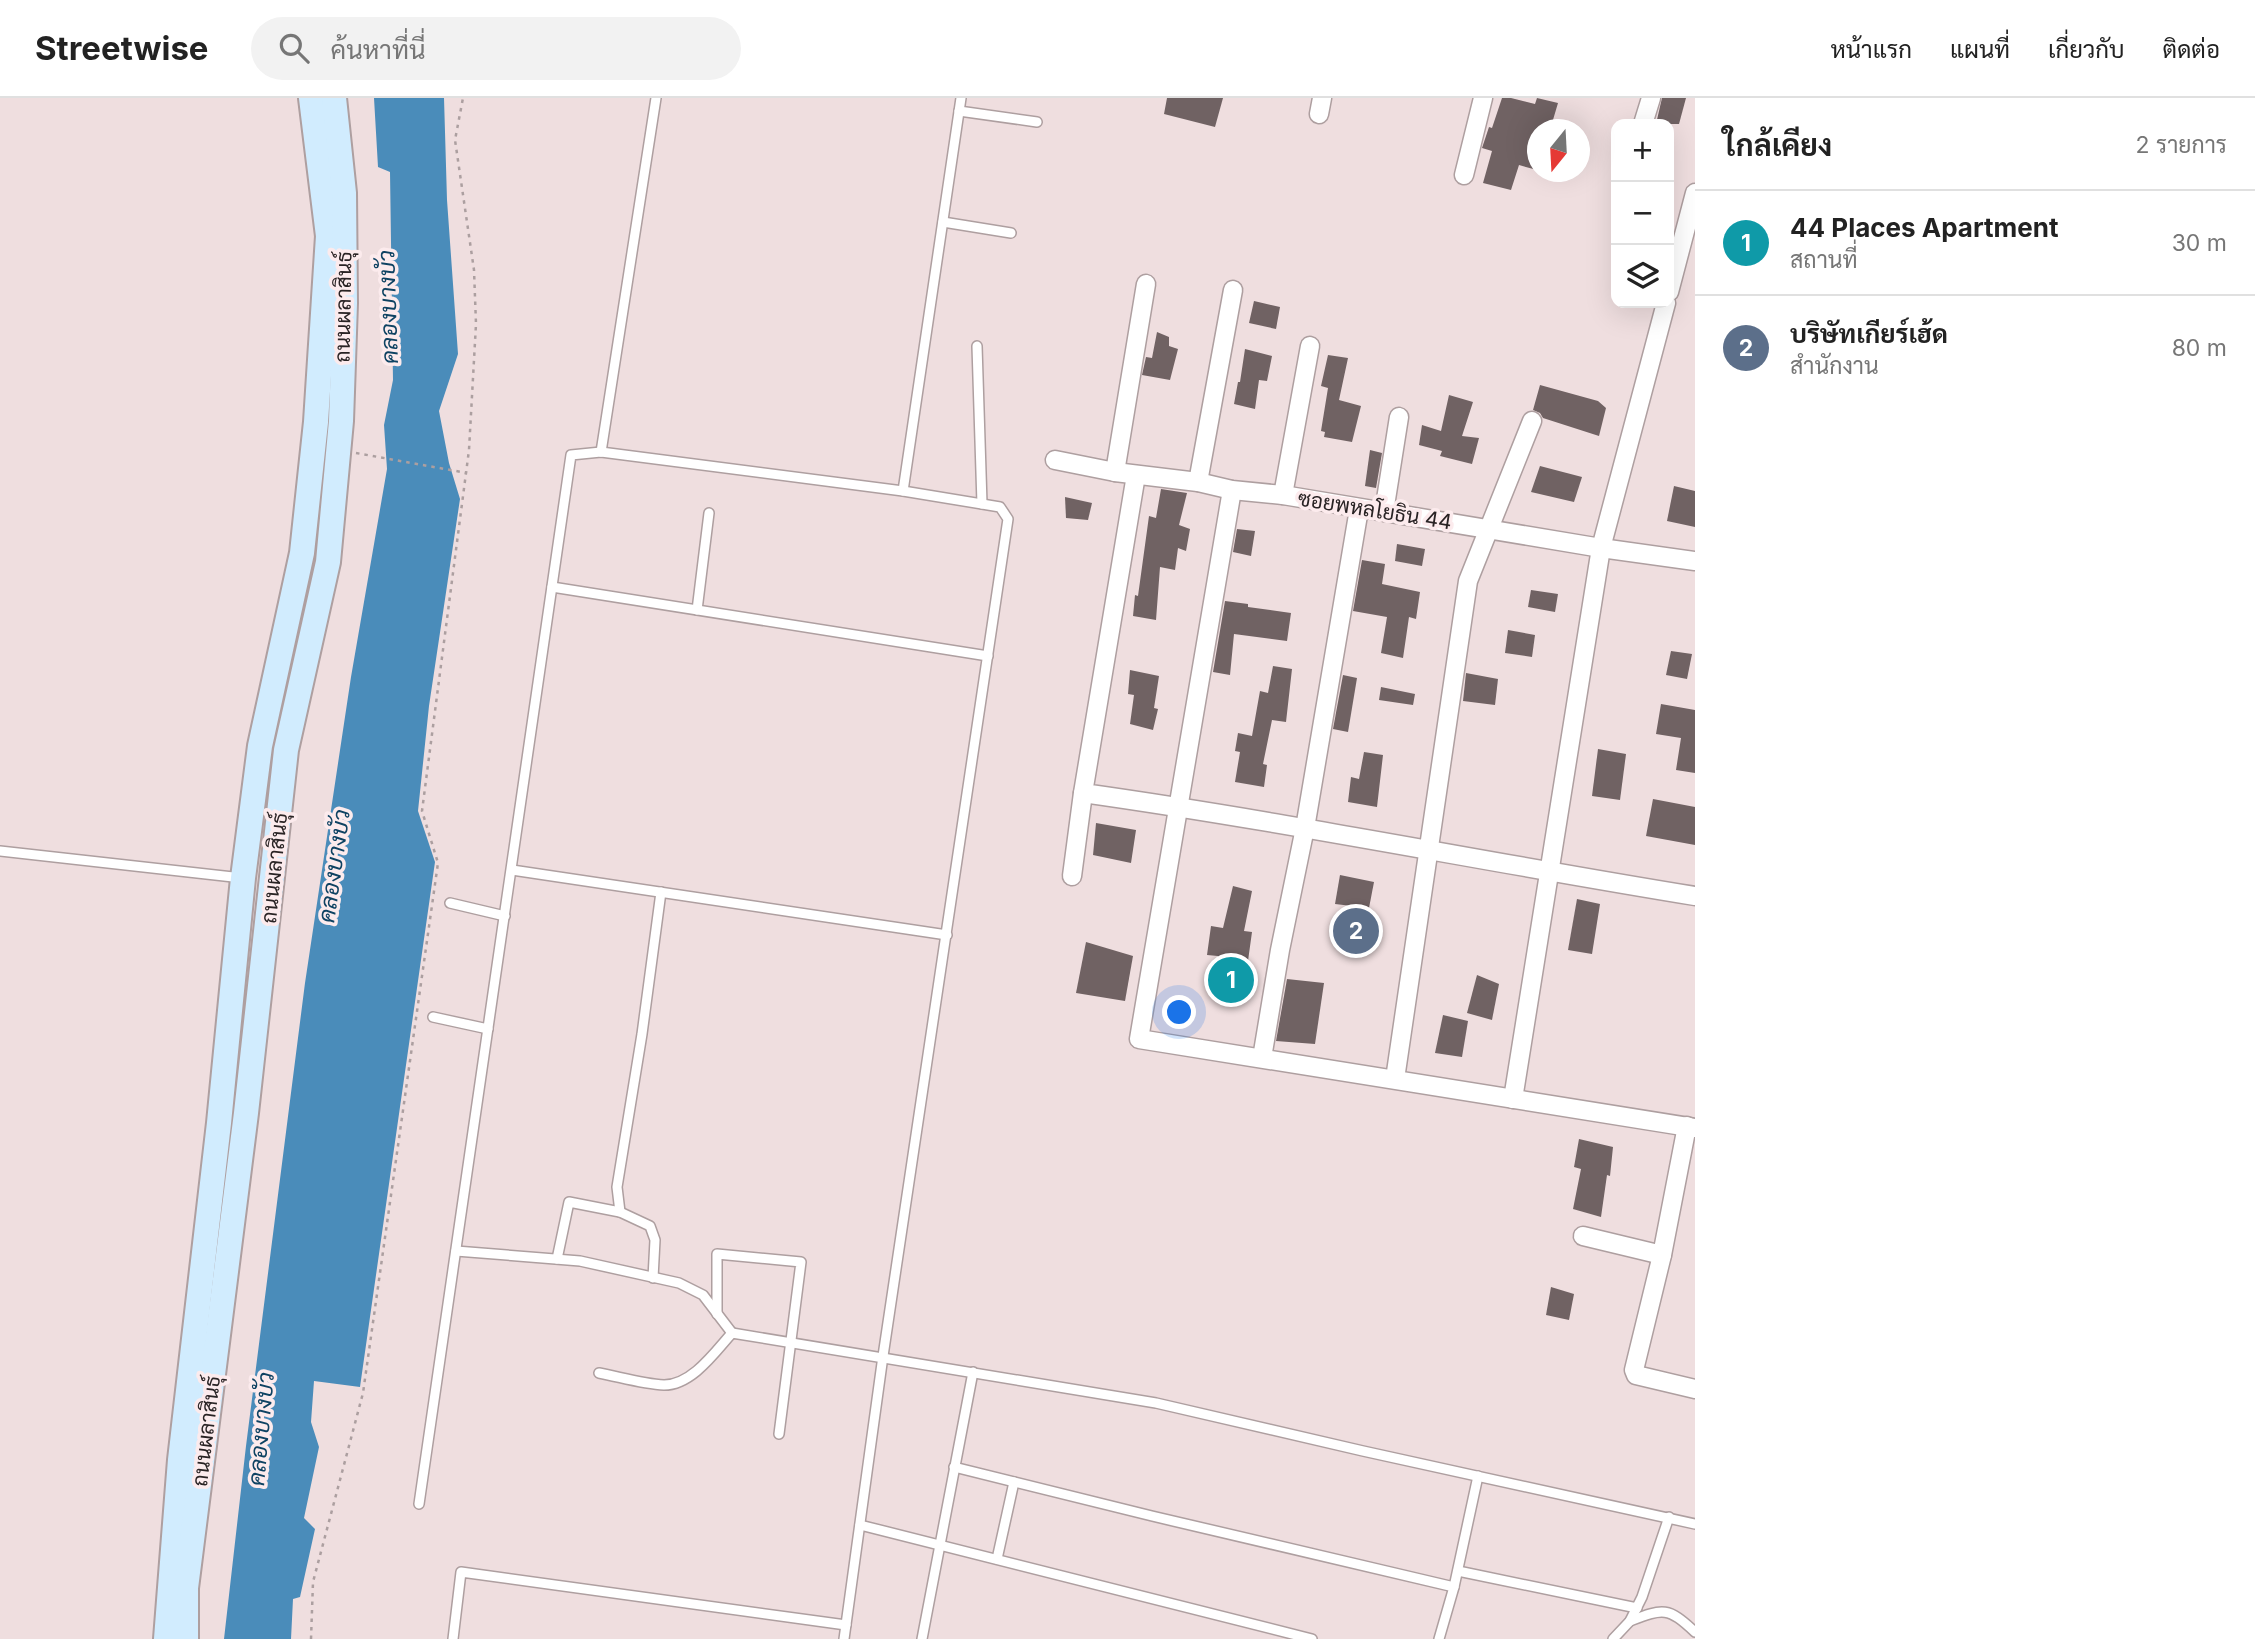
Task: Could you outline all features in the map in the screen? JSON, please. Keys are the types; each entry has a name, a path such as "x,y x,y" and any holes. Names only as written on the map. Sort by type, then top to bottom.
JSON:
{"main road":[{"name":"ถนนผลาสินธุ์","path":"166,1639 180,1460 219,1123 243,878 261,746 302,553 316,422 328,236 312,98"},
{"name":"ถนนผลาสินธุ์","path":"186,1639 186,1588 246,1113 286,750 328,562 338,450 345,303 344,192 334,98"},
{"path":"243,878 273,881"}],"street":[{"path":"1464,175 1483,98"},
{"path":"1645,119 1651,98"},
{"path":"1674,273 1695,193"},
{"path":"1115,472 1146,284"},
{"path":"1198,482 1233,290"},
{"path":"1513,1099 1601,548 1665,308"},
{"path":"1283,495 1310,346"},
{"path":"1384,512 1399,417"},
{"path":"1395,1079 1468,581 1532,421"},
{"name":"ซอยพหลโยธิน 44","path":"1055,460 1115,472 1283,495 1695,561"},
{"path":"1072,876 1083,793 1136,475"},
{"path":"1232,490 1139,1039 1691,1127 1634,1373 1695,1389"},
{"path":"1262,1058 1280,950 1305,828 1359,509"},
{"path":"1083,793 1305,828 1695,896"},
{"path":"1583,1236 1662,1255"}],"lane":[{"path":"601,452 656,98"},
{"path":"903,491 961,98"},
{"path":"959,111 1037,122"},
{"path":"943,222 1011,233"},
{"path":"977,346 982,504"},
{"path":"419,1504 571,455 601,452 903,491 1000,507 1009,519 883,1356 844,1639"},
{"path":"697,610 709,513"},
{"path":"552,587 988,656"},
{"path":"0,851 243,878"},
{"path":"512,870 947,935"},
{"path":"620,1212 617,1187 642,1034 661,892"},
{"path":"450,904 505,916"},
{"path":"433,1017 488,1029"},
{"path":"557,1259 569,1202 620,1212 650,1226 655,1240 653,1278"},
{"path":"456,1251 580,1261 679,1283 703,1296 732,1333 1156,1403 1695,1524"},
{"path":"717,1314 717,1254 801,1262 779,1434"},
{"path":"600,1373 667,1385 688,1377 708,1360 732,1333"},
{"path":"922,1639 973,1372"},
{"path":"954,1467 1454,1587"},
{"path":"1439,1639 1458,1571 1478,1475"},
{"path":"997,1559 1014,1482"},
{"path":"1614,1639 1630,1621 1637,1608 1669,1517"},
{"path":"860,1525 1312,1639"},
{"path":"1458,1571 1637,1608"},
{"path":"453,1639 461,1572 846,1625"},
{"path":"1630,1621 1659,1611 1667,1612 1678,1616 1695,1632"}],"path":[{"path":"310,1639 313,1582 363,1393 438,863 422,811 470,450 476,324 474,270 456,140 463,98"},
{"path":"338,450 467,472"}],"water":[{"name":"คลองบางบัว","path":"374,98 444,98 447,200 458,354 439,411 449,463 460,499 429,706 418,811 435,862 360,1387 314,1381 311,1422 319,1447 304,1518 315,1529 300,1597 293,1599 291,1639 224,1639 305,983 351,677 387,469 384,425 393,380 390,172 378,167"}],"building":[{"path":"1167,98 1223,98 1215,127 1164,114"},
{"path":"1502,98 1535,104 1537,98 1558,103 1553,119 1527,119 1527,167 1519,165 1511,190 1483,183 1492,151 1482,148 1489,127 1492,128"},
{"path":"1662,98 1686,98 1679,124 1674,124 1674,119 1657,119"},
{"path":"1254,301 1280,307 1276,329 1249,323"},
{"path":"1157,332 1169,337 1169,346 1178,349 1170,380 1142,375 1146,357 1152,358"},
{"path":"1245,349 1272,356 1267,381 1259,380 1255,409 1234,404"},
{"path":"1328,355 1348,358 1339,400 1361,406 1352,442 1324,437 1325,432 1321,431 1328,388 1321,386"},
{"path":"1540,385 1598,401 1606,408 1599,436 1543,418 1533,410"},
{"path":"1449,395 1473,402 1462,436 1479,438 1472,464 1440,456 1442,451 1419,445 1422,425 1441,431"},
{"path":"1370,450 1382,453 1376,488 1365,486"},
{"path":"1540,466 1582,477 1574,502 1531,492"},
{"path":"1674,486 1695,491 1695,527 1667,521"},
{"path":"1161,489 1187,493 1179,525 1190,529 1186,551 1178,548 1175,570 1160,567 1156,620 1133,616 1149,516 1156,518"},
{"path":"1065,497 1092,503 1088,520 1066,518"},
{"path":"1237,529 1255,531 1251,556 1233,552"},
{"path":"1397,544 1425,549 1422,566 1395,561"},
{"path":"1362,560 1385,564 1382,584 1420,592 1416,619 1409,617 1403,658 1381,653 1387,617 1353,611"},
{"path":"1531,590 1558,594 1555,612 1528,607"},
{"path":"1225,601 1291,613 1287,641 1234,634 1230,675 1213,672"},
{"path":"1508,630 1535,635 1532,657 1505,653"},
{"path":"1671,651 1692,654 1687,679 1666,675"},
{"path":"1273,666 1292,669 1286,722 1272,720 1263,764 1267,765 1264,787 1235,782 1240,752 1235,751 1238,733 1252,736 1260,691 1268,693"},
{"path":"1130,670 1159,676 1154,708 1158,709 1153,730 1130,724 1134,695 1128,694"},
{"path":"1466,673 1498,679 1495,705 1463,701"},
{"path":"1343,675 1357,678 1348,732 1333,729"},
{"path":"1381,687 1415,694 1413,705 1379,700"},
{"path":"1661,704 1695,710 1695,773 1676,770 1681,738 1656,734"},
{"path":"1598,749 1626,754 1620,800 1592,796"},
{"path":"1364,752 1383,755 1377,807 1348,802 1351,777 1359,779"},
{"path":"1653,799 1695,807 1695,845 1646,836"},
{"path":"1096,823 1136,830 1131,863 1093,855"},
{"path":"1340,875 1374,882 1369,908 1335,904"},
{"path":"1233,886 1252,891 1244,931 1252,932 1243,997 1215,991 1218,956 1207,955 1211,926 1223,928"},
{"path":"1577,899 1600,904 1592,954 1568,950"},
{"path":"1086,942 1133,956 1125,1001 1076,993"},
{"path":"1477,975 1499,984 1492,1020 1467,1013"},
{"path":"1287,979 1324,983 1315,1044 1276,1041"},
{"path":"1443,1015 1468,1021 1462,1057 1435,1053"},
{"path":"1579,1139 1613,1147 1601,1217 1573,1209 1581,1169 1574,1167"},
{"path":"1551,1287 1574,1294 1569,1320 1546,1315"}],"place":[{"name":"บริษัทเกียร์เฮ้ด","path":"1356,931"},
{"name":"44 Places Apartment","path":"1231,980"}]}
